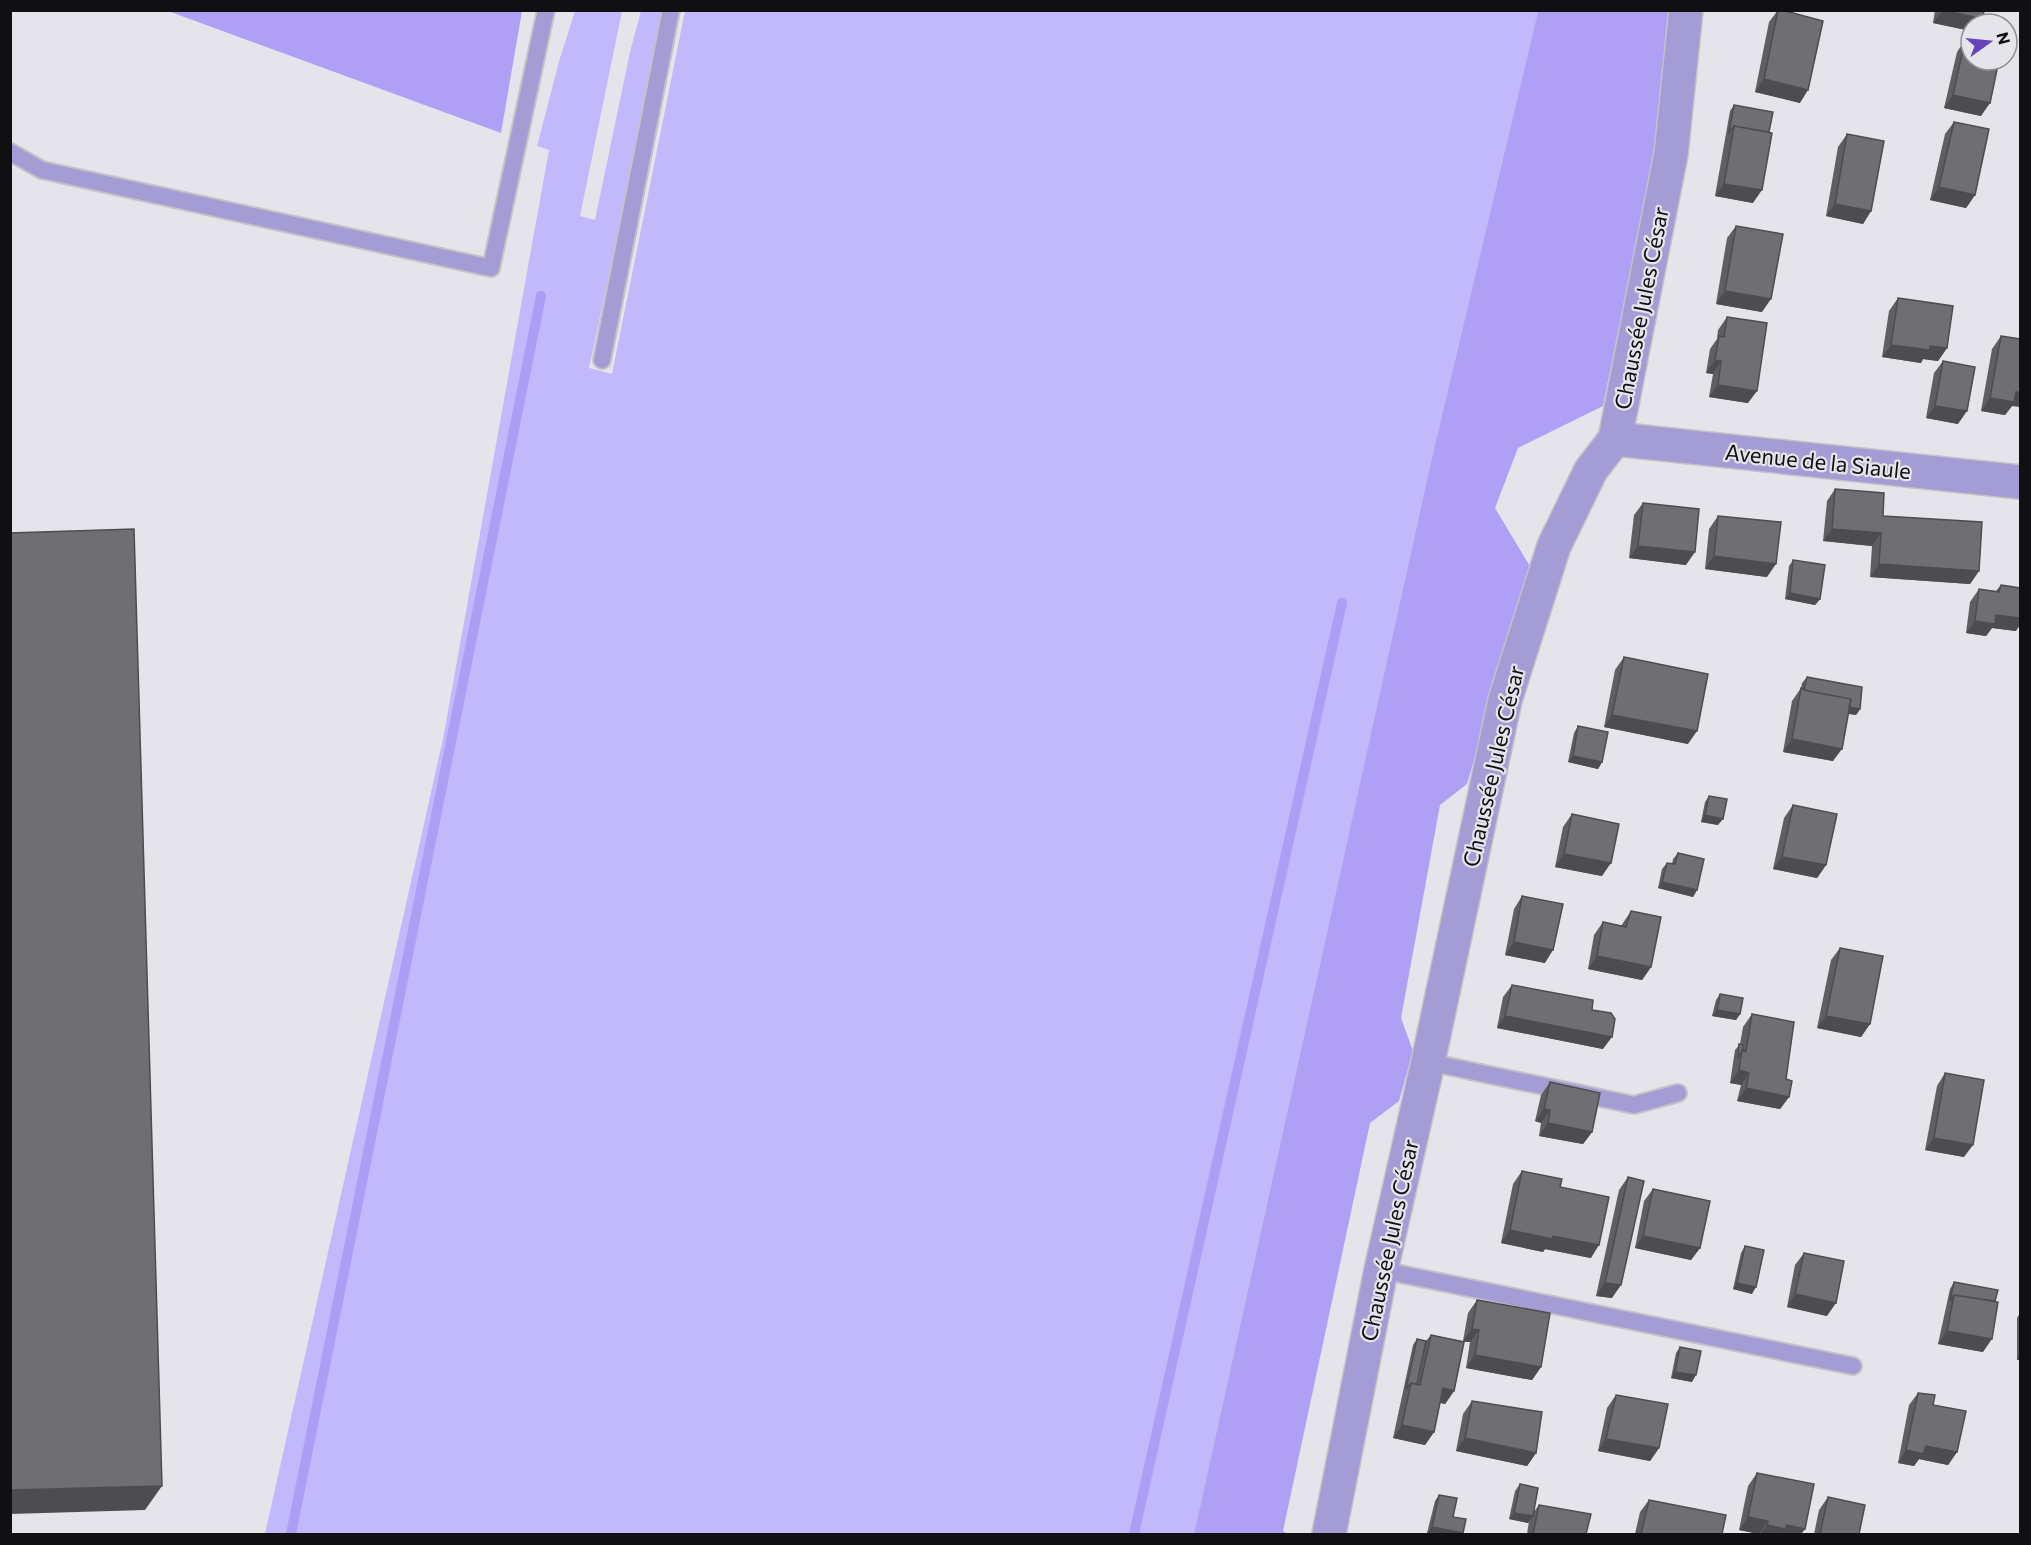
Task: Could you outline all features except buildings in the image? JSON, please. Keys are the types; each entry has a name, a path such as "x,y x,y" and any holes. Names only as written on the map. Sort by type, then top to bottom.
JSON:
{"street":[{"name":"Chaussée Jules César","path":"1329,1534 1381,1270 1505,700 1554,546 1591,470 1615,439 1671,154 1686,10"},
{"name":"Avenue de la Siaule","path":"1615,439 2020,483"}],"lane":[{"path":"10,152 42,170 491,268 546,10"},
{"path":"602,360 671,10"},
{"path":"1428,1062 1634,1105 1678,1093"},
{"path":"1381,1270 1852,1366"}],"shaded area":[{"path":"168,11 522,11 501,133"},
{"path":"575,11 622,11 580,216 595,220 630,52 641,11 662,11 589,368 612,374 685,11 1538,11 1432,457 1194,1534 265,1534 443,739 549,150 537,146"},
{"path":"1538,11 1672,11 1658,136 1603,406 1518,448 1495,508 1531,568 1467,784 1440,805 1401,1018 1413,1051 1399,1101 1370,1123 1283,1531 1287,1534 1194,1534 1432,457"}],"waterway":[{"path":"291,1534 541,296"},
{"path":"1134,1534 1342,603"}]}
